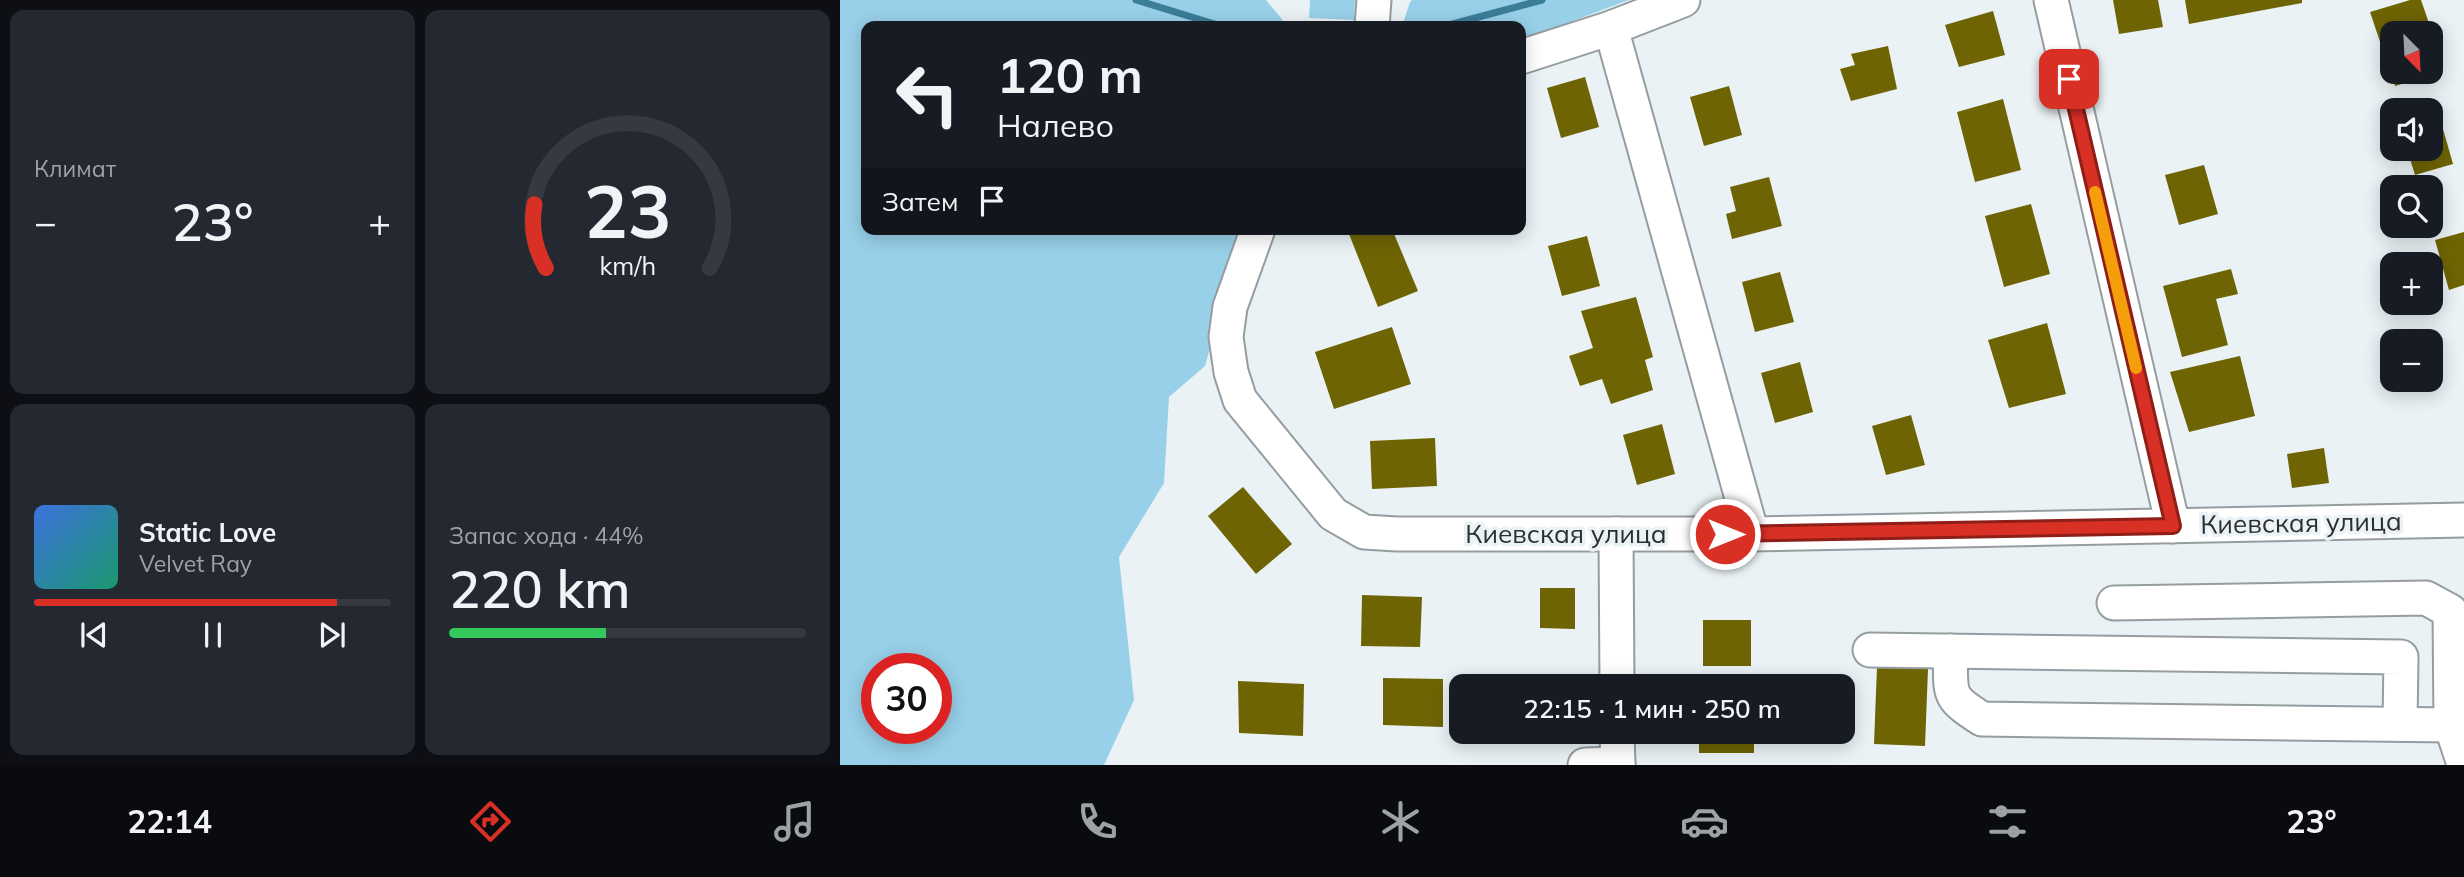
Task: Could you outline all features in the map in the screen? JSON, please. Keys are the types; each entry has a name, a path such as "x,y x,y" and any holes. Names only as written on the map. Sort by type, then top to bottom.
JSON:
{"street":[{"path":"1372,21 1374,0"},
{"path":"1526,55 1611,28 1683,0"},
{"path":"2051,0 2173,526"},
{"path":"1611,28 1752,534"},
{"name":"Киевская улица","path":"1256,235 1230,307 1226,337 1231,372 1240,400 1333,514 1364,531 1397,534 1752,534 2464,520"},
{"path":"1616,534 1617,674"},
{"path":"2114,603 2426,598 2450,611 2451,725 2463,765"},
{"path":"1870,650 2401,657 2400,724"},
{"path":"1951,651 1952,694 1958,704 1982,719 2451,725"},
{"path":"1585,765 1618,764 1617,744"}],"shaded area":[{"path":"840,0 1266,0 1282,19 861,21 861,235 1241,235 1205,366 1169,397 1164,483 1119,557 1134,700 1104,765 840,765"},
{"path":"1310,0 1355,0 1354,20 1309,18"},
{"path":"1629,0 1526,38 1526,21 1404,21 1410,2"}],"building":[{"path":"2113,0 2158,0 2163,27 2119,34"},
{"path":"2185,0 2302,0 2302,3 2189,24"},
{"path":"2410,0 2421,0 2428,21 2380,21 2380,42 2370,12"},
{"path":"1993,11 2005,55 1959,67 1945,25"},
{"path":"1888,46 1897,89 1851,101 1840,69 1855,65 1851,54"},
{"path":"1585,77 1599,127 1561,138 1547,88"},
{"path":"1729,86 1742,135 1704,146 1690,97"},
{"path":"2003,99 2021,170 1975,182 1957,112"},
{"path":"2443,129 2453,164 2415,175 2411,161 2443,161"},
{"path":"2204,165 2218,214 2179,225 2165,175"},
{"path":"1769,177 1782,226 1732,239 1726,214 1736,211 1730,187"},
{"path":"2031,204 2050,274 2004,287 1985,216"},
{"path":"2464,232 2464,285 2449,290 2443,269 2443,252 2438,252 2435,240"},
{"path":"1349,235 1395,235 1418,291 1378,307"},
{"path":"1587,236 1600,286 1562,296 1548,246"},
{"path":"2231,269 2238,294 2216,299 2228,345 2182,357 2163,286"},
{"path":"1780,272 1794,322 1755,332 1742,282"},
{"path":"1636,297 1653,357 1645,360 1653,390 1611,404 1602,379 1580,386 1569,356 1593,348 1581,311"},
{"path":"2047,323 2066,394 2009,408 1988,340"},
{"path":"1392,327 1411,384 1334,409 1315,352"},
{"path":"2240,356 2255,416 2189,432 2170,372"},
{"path":"1800,362 1813,412 1775,423 1761,373"},
{"path":"1911,415 1925,465 1886,475 1872,426"},
{"path":"1662,424 1675,474 1637,485 1623,435"},
{"path":"1435,438 1437,486 1372,489 1370,441"},
{"path":"2324,448 2329,483 2292,488 2287,454"},
{"path":"1243,487 1292,544 1256,574 1208,516"},
{"path":"1540,588 1575,588 1575,629 1540,628"},
{"path":"1362,595 1422,597 1420,647 1361,646"},
{"path":"1703,620 1751,620 1751,666 1703,666"},
{"path":"1877,667 1928,669 1925,746 1874,744"},
{"path":"1383,678 1443,679 1443,727 1383,725"},
{"path":"1238,681 1304,684 1303,736 1239,733"},
{"path":"1699,744 1754,744 1754,753 1699,753"}],"waterway":[{"path":"1136,0 1205,21"},
{"path":"1464,21 1542,0"}],"slow traffic":[{"path":"2095,192 2136,368"}],"route":[{"path":"1725,534 2173,526 2069,79"}]}
